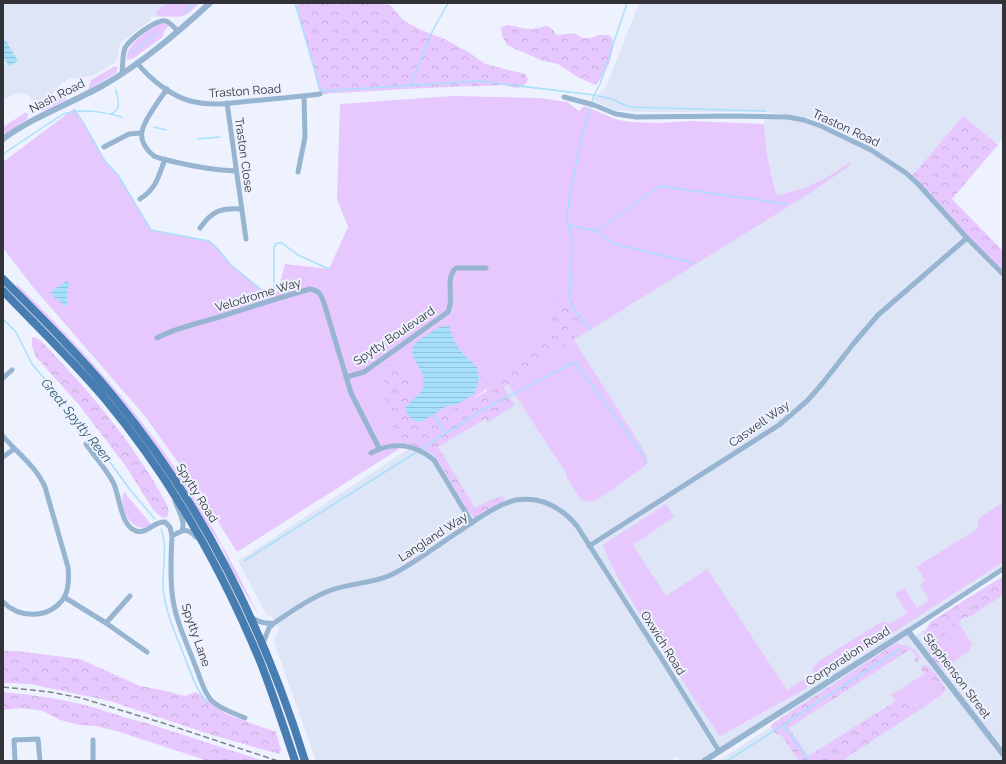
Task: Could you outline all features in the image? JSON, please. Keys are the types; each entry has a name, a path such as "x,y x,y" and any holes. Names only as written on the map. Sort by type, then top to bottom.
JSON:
{"main road":[{"name":"Spytty Road","path":"3,279 61,337 86,365 148,441 179,486 211,539 263,643 276,675 305,761"},
{"name":"Spytty Road","path":"3,291 73,363 105,400 131,432 170,488 217,570 260,662 295,761"}],"street":[{"name":"Nash Road","path":"3,139 40,117 86,94 122,73 178,31 210,3"},
{"path":"122,73 123,54 128,43 154,23 166,21 178,31"},
{"name":"Traston Road","path":"137,63 143,71 167,89 185,99 194,102 226,104 320,94"},
{"path":"167,89 146,122 141,133 149,152 156,157 208,170 236,171"},
{"path":"298,172 305,136 304,96"},
{"name":"Traston Road","path":"564,97 594,105 616,114 636,117 767,116 793,118 809,122 871,150 897,166 918,184 967,238 1003,274"},
{"name":"Traston Close","path":"226,104 246,239"},
{"path":"104,147 129,134 141,133"},
{"path":"140,199 154,187 165,159"},
{"name":"Traston Close","path":"200,228 207,219 218,210 241,209"},
{"name":"Caswell Way","path":"589,546 779,425 807,401 878,315 967,238"},
{"name":"Spytty Boulevard","path":"346,377 364,372 448,312 451,306 450,275 456,268 486,268"},
{"name":"Velodrome Way","path":"158,338 167,333 310,289 316,290 320,293 324,303 351,393 379,448"},
{"path":"3,378 12,370"},
{"path":"3,436 34,468 42,479 68,567 68,585 64,597 59,603 47,611 30,615 11,609 3,602"},
{"path":"86,444 114,483 128,525 135,530 143,531 150,529 158,523 165,522 170,527 172,536 182,530 188,530 193,533 204,548 217,570"},
{"path":"371,453 379,448 392,445 402,445 416,448 430,456 434,460 472,523"},
{"path":"3,457 14,449"},
{"path":"170,488 182,519 182,530"},
{"name":"Langland Way","path":"263,643 269,628 274,623 316,596 328,591 390,575 504,504 524,499 536,500 554,506 562,511 577,526 589,546"},
{"name":"Spytty Lane","path":"172,536 170,564 172,597 180,625 204,687 212,701 245,718"},
{"name":"Oxwich Road","path":"589,546 719,751"},
{"name":"Corporation Road","path":"704,761 1003,569"},
{"path":"106,623 130,596"},
{"path":"64,597 106,623 147,652"},
{"path":"251,617 267,624 274,623"},
{"name":"Stephenson Street","path":"908,631 1003,754"},
{"path":"15,761 14,740 38,739 40,761"},
{"path":"93,740 93,761"}],"shaded area":[{"path":"3,3 182,3 167,17 152,17 150,21 120,43 116,62 92,76 69,79 61,84 46,100 36,104 27,94 20,93 3,100"},
{"path":"639,3 1003,3 1003,139 998,145 963,116 911,177 1003,274 1003,569 908,631 913,637 1003,578 1003,749 923,650 1003,754 1003,761 809,761 779,719 813,692 698,761 681,761 677,756 671,761 316,761 274,642 279,628 272,617 266,614 238,561 574,340 776,195 767,155 764,124 765,116 798,118 867,148 847,134 816,120 800,116 765,112 639,112 615,110 592,100 606,87"},
{"path":"778,722 807,761 718,761"}],"green space":[{"path":"163,3 200,3 184,16 172,17 156,15 156,12 165,4"},
{"path":"296,3 370,3 390,5 404,21 421,30 442,38 470,53 485,64 525,74 528,79 523,86 517,88 500,85 320,94"},
{"path":"162,23 168,26 163,33 164,36 134,58 127,60 129,49 137,39 158,24"},
{"path":"508,25 525,29 536,29 545,26 553,30 557,35 575,33 582,38 609,35 613,40 609,64 596,85 579,78 558,64 543,61 507,45 502,36 501,27"},
{"path":"115,66 118,67 116,73 88,90 91,80"},
{"path":"66,91 67,97 64,101 42,111 37,108"},
{"path":"453,96 539,98 567,102 579,111 584,106 618,120 632,122 658,123 691,121 764,124 767,155 776,195 815,184 849,163 852,164 810,193 574,340 568,333 413,440 237,552 200,493 144,415 33,287 3,248 3,162 75,108 105,161 118,175 151,230 209,241 218,249 231,265 264,292 264,296 273,296 278,291 285,264 329,269 348,227 337,199 340,104"},
{"path":"25,113 28,113 27,119 5,134 3,127"},
{"path":"963,116 998,145 952,199 1003,251 1003,274 911,177"},
{"path":"17,284 86,355 108,380 129,405 168,458 207,517 259,616 233,572 221,545 153,444 23,295 16,285"},
{"path":"565,298 573,301 579,318 574,340 504,387 515,405 488,422 485,419 438,447 475,508 503,496 504,502 476,518 470,514 435,456 427,451 409,445 393,427 386,404 383,380 379,380 378,376 387,365 392,362 397,364 400,373 407,376 413,384 411,391 414,397 405,408 411,422 421,424 435,419 487,391 485,385 488,381 496,378 501,371 556,330 548,314 559,300"},
{"path":"35,337 40,340 75,377 124,437 166,503 168,507 167,517 163,518 154,511 125,465 79,405 36,357 32,347 32,338"},
{"path":"574,340 641,446 648,462 645,466 597,500 591,502 581,500 567,478 566,473 508,384"},
{"path":"124,492 151,524 144,527 138,527 133,524 128,518 123,505 122,498"},
{"path":"1003,502 1003,562 824,677 815,674 812,669 819,661 883,621 890,624 907,613 895,594 904,588 917,608 929,600 920,585 925,580 916,567 977,529 979,518"},
{"path":"666,504 674,517 633,545 666,596 707,569 787,690 806,678 808,682 807,688 720,736 672,665 628,594 603,545"},
{"path":"1003,576 1003,595 969,617 962,618 959,623 953,625 947,631 942,640 951,664 947,667 942,667 939,665 930,654 924,640 925,633 930,622"},
{"path":"959,623 972,644 968,652 951,664 942,640 947,631 953,625"},
{"path":"895,644 906,645 912,648 920,657 917,663 914,659 917,657 909,650 789,728 808,756 896,701 903,701 915,705 921,709 841,761 799,761 782,736 775,733 771,727 772,724"},
{"path":"3,651 17,651 80,659 140,686 185,696 196,692 228,715 276,732 281,750 279,754 212,735 110,701 30,684 3,683"},
{"path":"925,665 934,672 946,689 941,695 920,668"},
{"path":"924,674 929,678 941,695 921,709 913,703 896,701 891,695"},
{"path":"3,692 25,694 92,707 264,761 208,761 123,733 96,726 80,725 60,720 43,711 22,708 3,710"}],"water":[{"path":"3,36 18,61 9,66 3,56"},
{"path":"67,281 70,284 67,290 67,305 65,306 53,296 51,292"},
{"path":"441,326 449,326 454,341 463,354 477,367 479,379 474,394 458,404 447,406 423,421 418,422 408,416 405,408 422,390 424,383 421,371 413,354 413,349 417,342"}],"waterway":[{"path":"184,13 194,3"},
{"path":"295,3 321,91 478,81 594,95 600,84 627,3"},
{"path":"410,85 433,30 448,3"},
{"path":"132,53 157,33"},
{"path":"111,114 117,110 118,107 116,90"},
{"path":"590,329 573,309 570,297 572,239 567,221 569,198 583,131 594,95 612,99 629,107 766,111"},
{"path":"72,112 91,111 122,117"},
{"path":"3,154 63,114 72,112 81,119 105,161 118,175 151,230 209,241 218,249 231,265 264,292 274,290 274,247 277,243 282,243 298,255 329,269"},
{"path":"154,127 166,130"},
{"path":"198,139 220,137"},
{"path":"568,225 596,231 660,186 787,204"},
{"path":"596,231 615,244 694,263"},
{"name":"Great Spytty Reen","path":"3,319 16,332 32,364 80,421 131,491 155,519"},
{"path":"433,415 446,433 482,410 575,362 643,455 645,462"},
{"path":"421,449 446,433"},
{"path":"244,561 418,451"},
{"name":"Great Spytty Reen","path":"161,529 164,543 163,587 166,605 171,623 197,688 208,704"},
{"path":"727,761 900,649"},
{"path":"783,725 809,761"}],"railway":[{"path":"3,687 50,692 81,698 278,761"}]}
